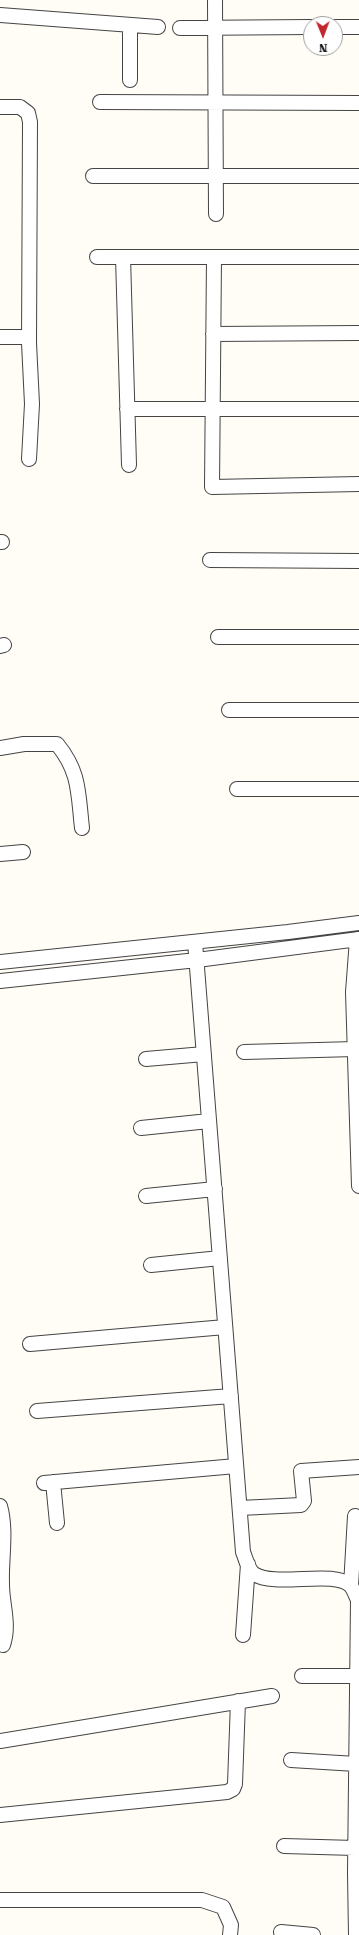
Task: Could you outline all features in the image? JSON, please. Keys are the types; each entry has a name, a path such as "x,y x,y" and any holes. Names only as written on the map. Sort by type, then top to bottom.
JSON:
{"street":[{"path":"215,0 216,214"},
{"path":"0,15 158,27"},
{"path":"130,25 130,80"},
{"path":"180,28 303,27"},
{"path":"343,27 359,27"},
{"path":"100,102 359,103"},
{"path":"0,107 20,108 28,113 30,122 29,337 32,404 29,459"},
{"path":"93,176 359,176"},
{"path":"97,257 359,257"},
{"path":"123,257 129,465"},
{"path":"214,257 212,487 359,484"},
{"path":"213,334 359,333"},
{"path":"0,337 29,337"},
{"path":"127,409 359,409"},
{"path":"210,560 359,561"},
{"path":"218,637 359,637"},
{"path":"229,710 359,710"},
{"path":"0,748 24,744 57,744 68,758 77,780 82,828"},
{"path":"237,789 359,789"},
{"path":"0,854 23,852"},
{"path":"0,962 195,942 359,922"},
{"path":"0,981 197,960 358,939 353,992 359,1186"},
{"path":"195,942 244,1552 248,1564 254,1574 268,1578 336,1580 351,1586"},
{"path":"244,1052 355,1049"},
{"path":"146,1059 204,1054"},
{"path":"141,1128 209,1121"},
{"path":"146,1196 214,1189"},
{"path":"151,1265 220,1258"},
{"path":"30,1344 225,1327"},
{"path":"38,1411 231,1396"},
{"path":"57,1523 49,1483 236,1466"},
{"path":"240,1508 301,1505 304,1501 301,1472 359,1467"},
{"path":"0,1506 3,1520 1,1559 2,1585 7,1633 3,1645"},
{"path":"355,1516 351,1586 358,1600 355,1848 356,1935"},
{"path":"243,1635 248,1564"},
{"path":"302,1676 357,1676"},
{"path":"0,1740 272,1696"},
{"path":"0,1815 227,1792 233,1789 235,1784 238,1701"},
{"path":"291,1760 356,1764"},
{"path":"284,1846 355,1848"},
{"path":"0,1900 202,1900 223,1907 231,1925 230,1935"},
{"path":"281,1932 313,1935"}]}
